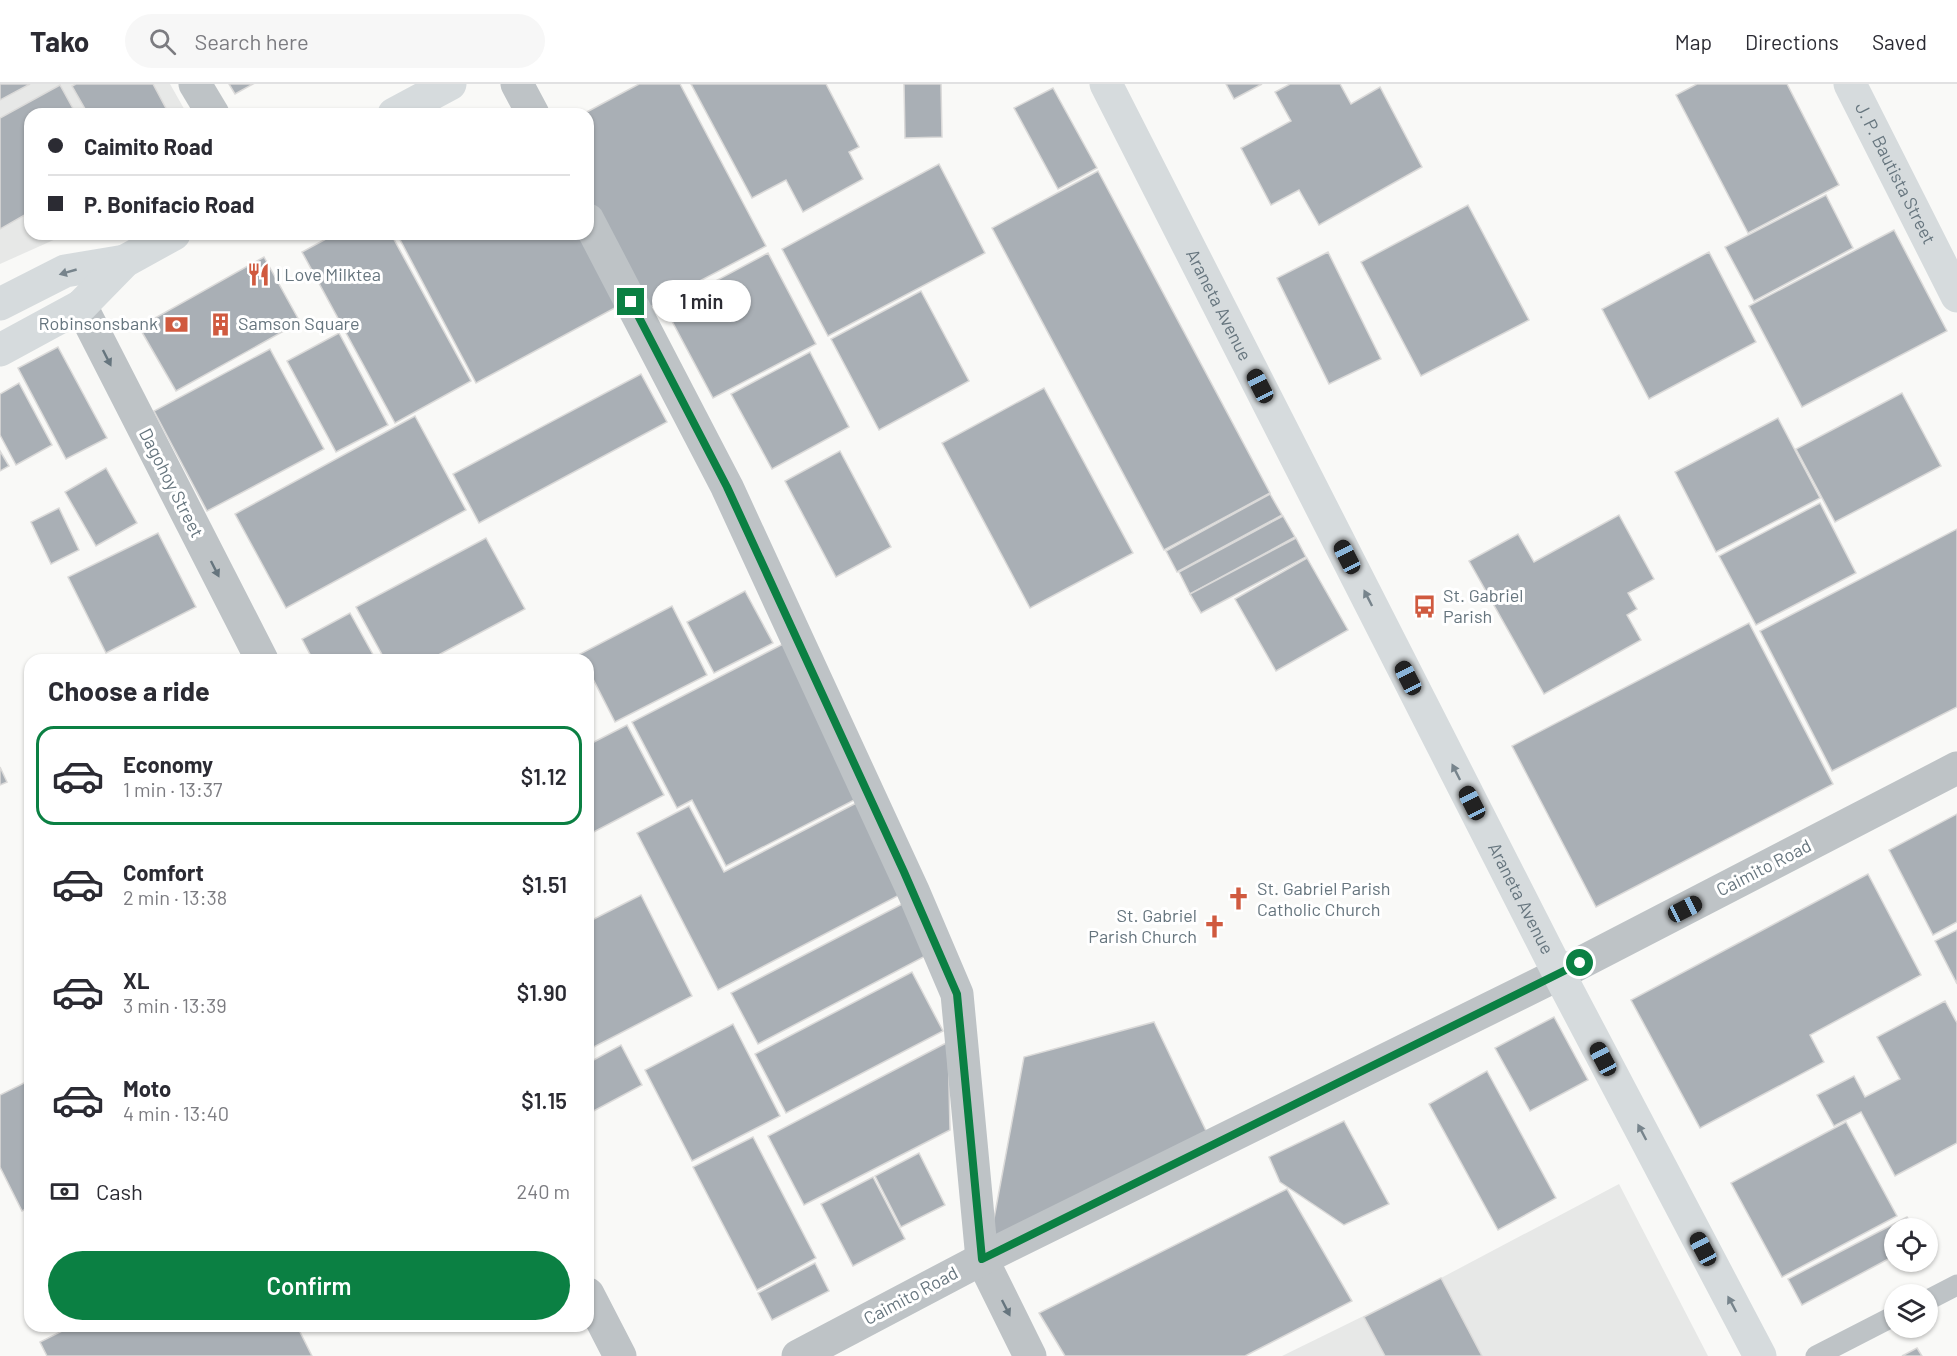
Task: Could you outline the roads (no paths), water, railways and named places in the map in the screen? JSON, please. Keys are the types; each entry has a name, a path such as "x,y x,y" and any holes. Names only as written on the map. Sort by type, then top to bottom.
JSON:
{"main road":[{"path":"405,108 450,84"},
{"name":"Araneta Avenue","path":"1106,84 1559,974 1760,1356"},
{"name":"J. P. Bautista Street","path":"1850,84 1955,286"},
{"path":"0,350 81,306 125,261 163,240"},
{"path":"0,304 65,271 125,261"}],"street":[{"path":"195,84 209,108"},
{"path":"517,84 530,108"},
{"path":"594,232 727,487 904,872 957,994 982,1259 1030,1356"},
{"name":"Dagohoy Street","path":"81,306 259,654"},
{"name":"Caimito Road","path":"798,1356 982,1259 1559,974 1957,768"},
{"path":"594,1306 620,1356"}],"lane":[{"path":"1938,1295 1957,1285"},
{"path":"1816,1356 1884,1321"}],"place":[{"name":"I Love Milktea","path":"258,275"},
{"name":"Robinsonsbank","path":"176,324"},
{"name":"Samson Square","path":"220,324"},
{"name":"St. Gabriel Parish","path":"1425,606"},
{"name":"St. Gabriel Parish Catholic Church","path":"1239,899"},
{"name":"St. Gabriel Parish Church","path":"1215,926"}]}
